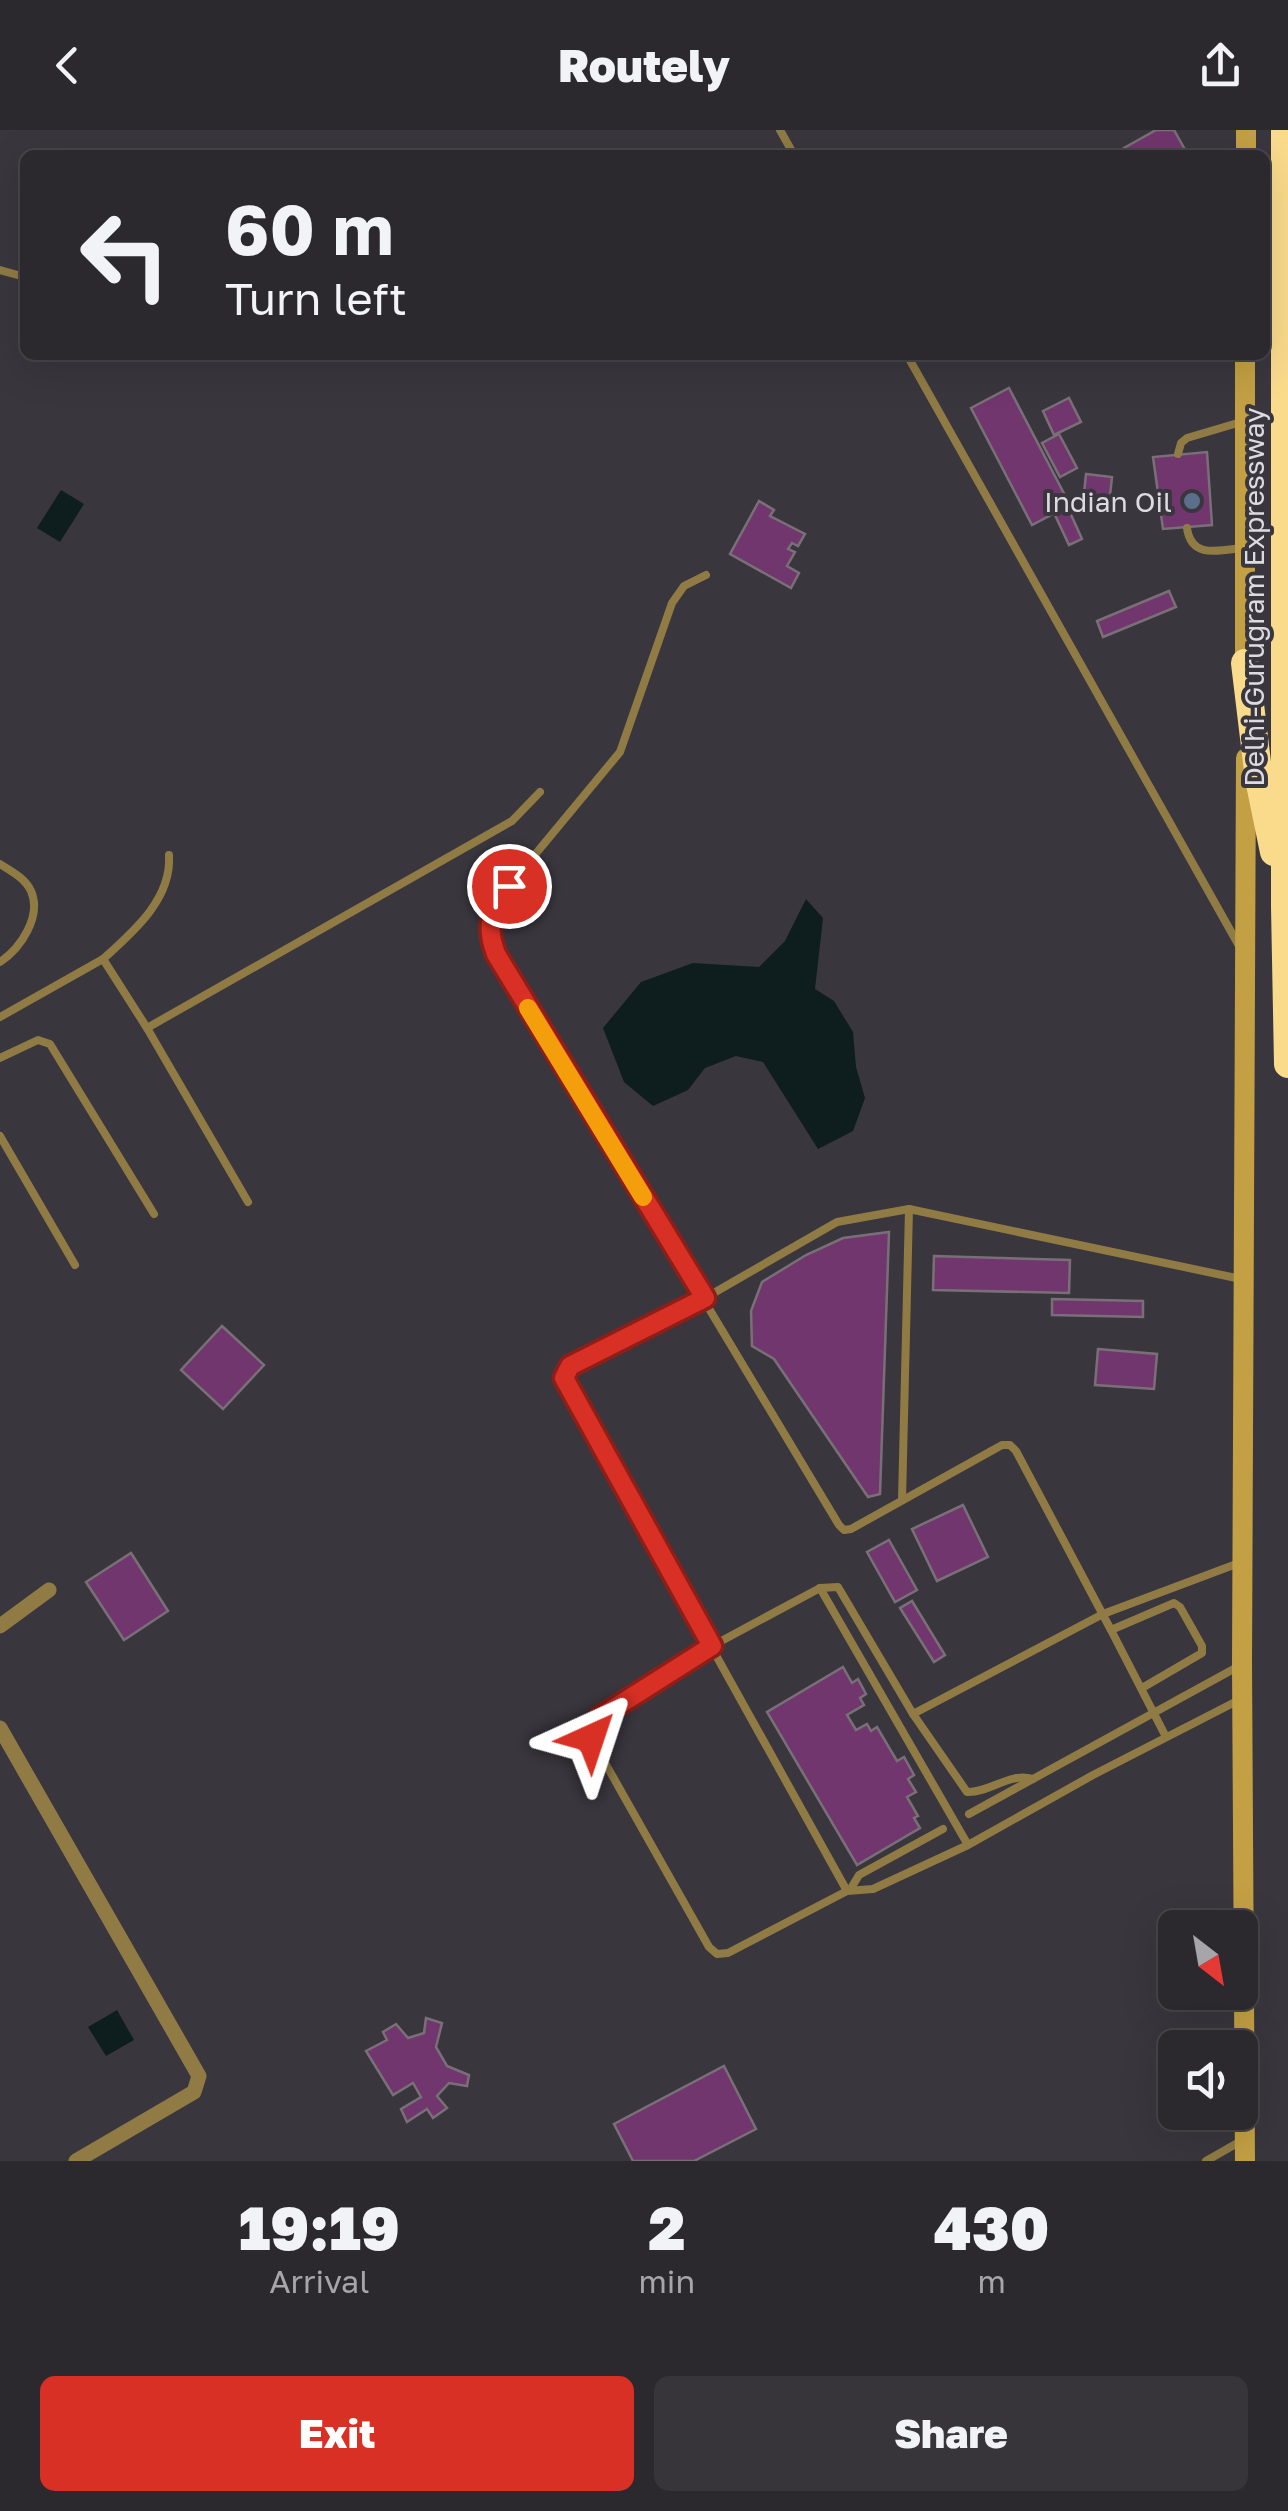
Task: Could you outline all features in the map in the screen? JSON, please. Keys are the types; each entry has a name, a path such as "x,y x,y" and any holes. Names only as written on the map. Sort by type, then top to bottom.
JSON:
{"highway":[{"name":"Delhi-Gurugram Expressway","path":"1285,130 1288,1064"},
{"path":"1245,663 1258,779 1285,907"}],"main road":[{"path":"1245,2161 1242,1664 1246,360"}],"street":[{"path":"0,1626 49,1590"},
{"path":"0,1728 199,2076 194,2092 76,2161"}],"lane":[{"path":"910,360 1247,960"},
{"path":"1178,454 1181,443 1197,433 1245,421"},
{"path":"1187,528 1190,542 1198,549 1213,552 1245,548"},
{"path":"706,575 684,586 672,603 620,752 509,886 491,918 488,934 496,954 838,1525 844,1530 852,1529 1002,1445 1010,1445 1166,1737"},
{"path":"146,1028 512,821 540,792"},
{"path":"0,1017 104,959 148,914 159,897 168,879 169,855"},
{"path":"0,864 26,883 34,908 21,943 0,962"},
{"path":"104,959 248,1202"},
{"path":"0,1058 38,1040 50,1044 154,1214"},
{"path":"0,1136 75,1265"},
{"path":"902,1500 908,1210"},
{"path":"848,1891 564,1378 570,1366 705,1298 837,1222 908,1210 1245,1280"},
{"path":"912,1714 1102,1614 1243,1561"},
{"path":"820,1588 968,1845"},
{"path":"1033,1779 1018,1776 966,1792 912,1714 838,1588 820,1588 712,1646 600,1717 591,1727 591,1738 709,1947 717,1954 728,1954 848,1891 873,1889 968,1845 1243,1698"},
{"path":"1112,1630 1170,1603 1180,1607 1200,1643 1200,1656 1142,1688"},
{"path":"969,1814 1242,1664"},
{"path":"848,1891 858,1875 942,1829"},
{"path":"1206,2161 1245,2139"}],"shaded area":[{"path":"61,490 84,504 60,542 37,528"},
{"path":"806,899 823,918 815,989 834,1001 853,1032 856,1067 865,1098 853,1131 818,1149 763,1062 736,1056 705,1068 688,1090 653,1106 624,1082 603,1028 641,982 693,963 759,967 785,941"},
{"path":"117,2010 134,2040 106,2056 88,2027"}],"building":[{"path":"1156,130 1174,130 1185,150 1125,150"},
{"path":"1009,388 1070,505 1032,525 971,408"},
{"path":"1069,398 1081,422 1054,435 1043,411"},
{"path":"1059,434 1077,468 1060,477 1042,443"},
{"path":"1207,452 1212,525 1163,529 1153,457"},
{"path":"1086,474 1112,477 1109,505 1083,502"},
{"path":"759,501 774,510 770,516 805,534 798,546 792,543 788,549 795,552 787,566 799,573 791,588 730,554"},
{"path":"1068,508 1082,539 1069,545 1055,515"},
{"path":"1169,591 1176,607 1103,637 1097,621"},
{"path":"889,1232 880,1494 868,1497 774,1359 752,1346 751,1311 762,1282 806,1255 843,1238"},
{"path":"934,1256 1070,1260 1069,1293 933,1290"},
{"path":"1052,1299 1143,1301 1143,1317 1052,1315"},
{"path":"222,1326 264,1365 223,1409 181,1370"},
{"path":"1098,1349 1157,1354 1154,1389 1095,1385"},
{"path":"963,1505 988,1557 937,1581 912,1529"},
{"path":"889,1540 917,1590 895,1602 867,1552"},
{"path":"131,1553 168,1611 124,1640 86,1582"},
{"path":"912,1601 945,1655 934,1662 900,1608"},
{"path":"843,1667 852,1683 858,1679 866,1694 860,1698 864,1705 847,1715 856,1730 867,1724 871,1731 877,1727 897,1761 904,1757 914,1775 908,1779 916,1792 907,1797 920,1828 857,1865 767,1712"},
{"path":"426,2018 442,2023 436,2047 447,2066 469,2075 467,2086 449,2083 437,2096 447,2108 433,2118 427,2109 407,2122 401,2109 421,2097 413,2083 393,2095 366,2051 387,2040 383,2032 396,2024 408,2038 424,2033"},
{"path":"724,2066 756,2129 694,2161 633,2161 614,2124"}],"slow traffic":[{"path":"528,1008 643,1197"}],"place":[{"name":"Indian Oil","path":"1192,501"}],"route":[{"path":"509,886 491,918 488,934 496,954 705,1298 570,1366 564,1378 712,1646 600,1717 591,1727 591,1738"}]}
